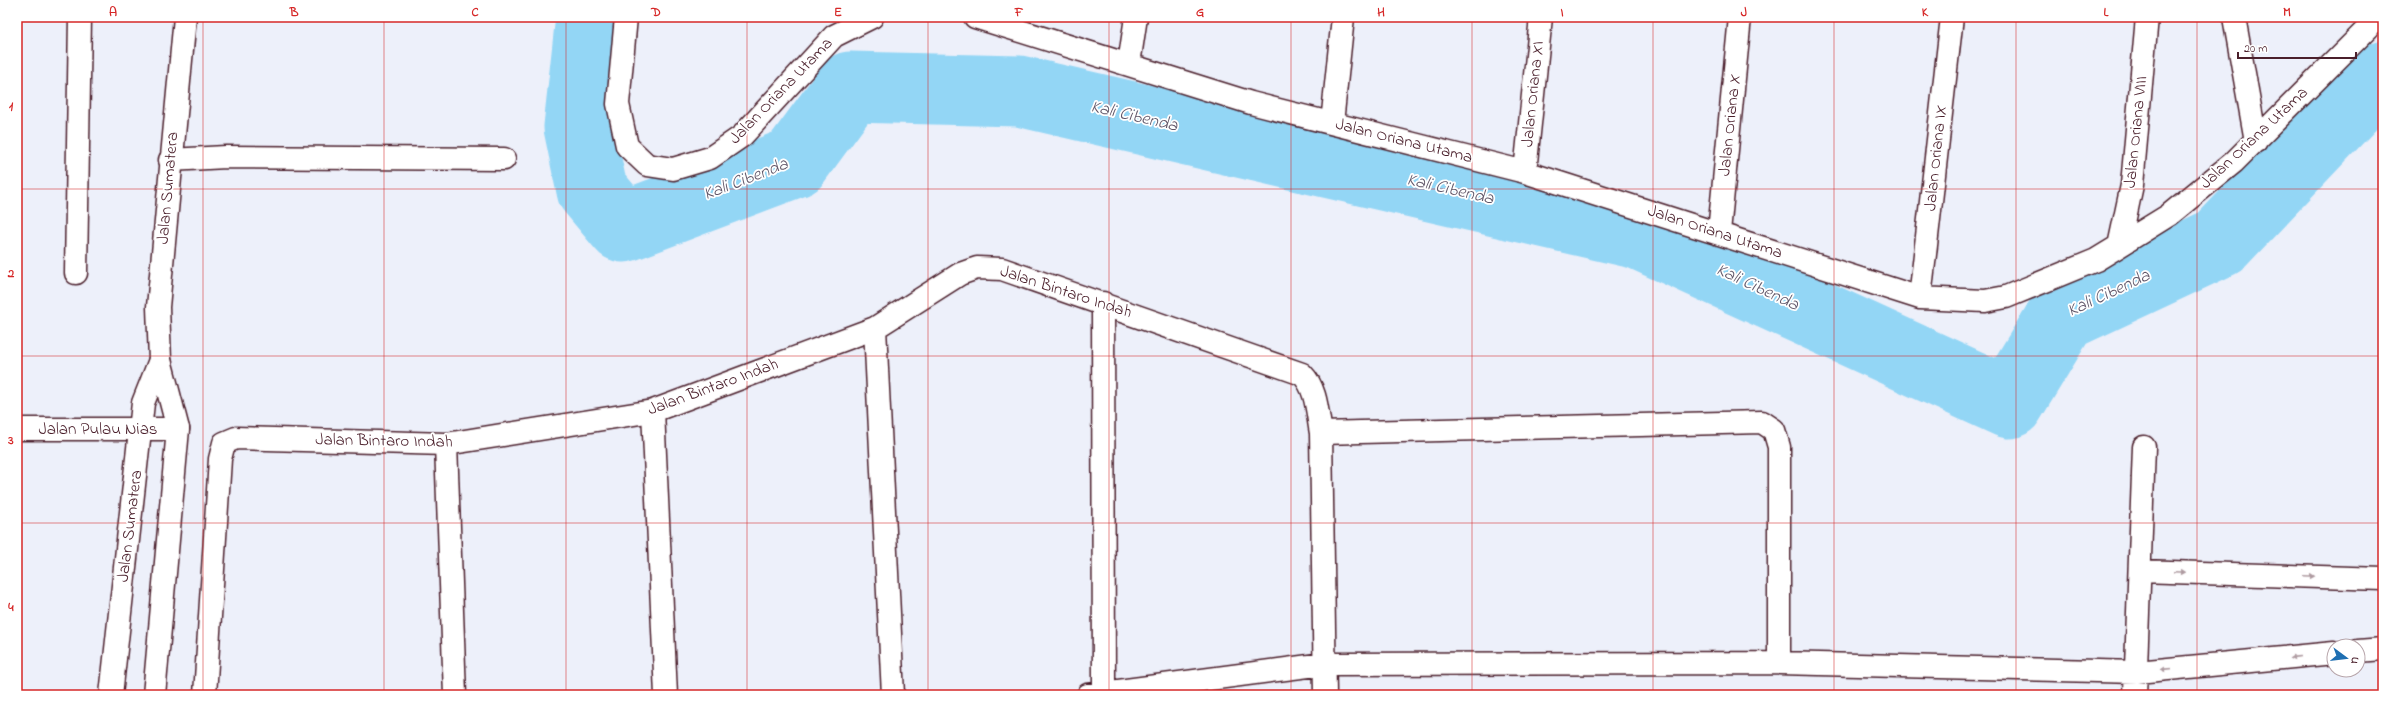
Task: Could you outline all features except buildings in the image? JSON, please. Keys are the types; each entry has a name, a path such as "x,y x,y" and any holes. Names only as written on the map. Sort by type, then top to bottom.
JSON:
{"street":[{"path":"76,273 80,17"},
{"name":"Jalan Sumatera","path":"154,695 178,429 160,360 158,307 170,160 185,17"},
{"name":"Jalan Oriana Utama","path":"626,17 618,104 627,146 647,165 673,169 710,158 742,136 833,26 872,17"},
{"name":"Jalan Oriana Utama","path":"975,17 1251,103 1525,172 1719,232 1920,298 1985,301 2006,297 2096,260 2169,215 2234,162 2256,141 2368,28 2375,17"},
{"path":"1129,64 1136,17"},
{"path":"1332,123 1343,17"},
{"name":"Jalan Oriana XI","path":"1525,172 1541,17"},
{"name":"Jalan Oriana X","path":"1719,232 1740,17"},
{"name":"Jalan Oriana IX","path":"1920,298 1952,17"},
{"name":"Jalan Oriana VIII","path":"2119,246 2132,185 2146,17"},
{"path":"2234,17 2256,141"},
{"path":"170,160 226,158 504,159"},
{"name":"Jalan Bintaro Indah","path":"205,695 220,459 224,443 236,438 446,444 653,411 875,328 960,274 977,268 1002,269 1103,303 1302,374 1314,390 1321,433"},
{"path":"1103,303 1096,694 1324,664 1780,663 2137,672 2326,655"},
{"path":"875,328 893,695"},
{"name":"Jalan Sumatera","path":"111,695 143,403 160,360"},
{"path":"653,411 666,695"},
{"path":"1325,695 1321,433 1762,422 1774,430 1779,447 1780,663"},
{"name":"Jalan Pulau Nias","path":"17,429 178,429"},
{"path":"446,444 455,695"},
{"path":"2136,695 2144,447"},
{"path":"2140,571 2383,579"},
{"path":"2366,650 2383,649"}],"waterway":[{"name":"Kali Cibenda","path":"591,17 579,127 592,190 623,227 795,162 850,87 1019,91 1639,234 2009,403 2062,316 2220,242 2375,79 2383,76"}]}
